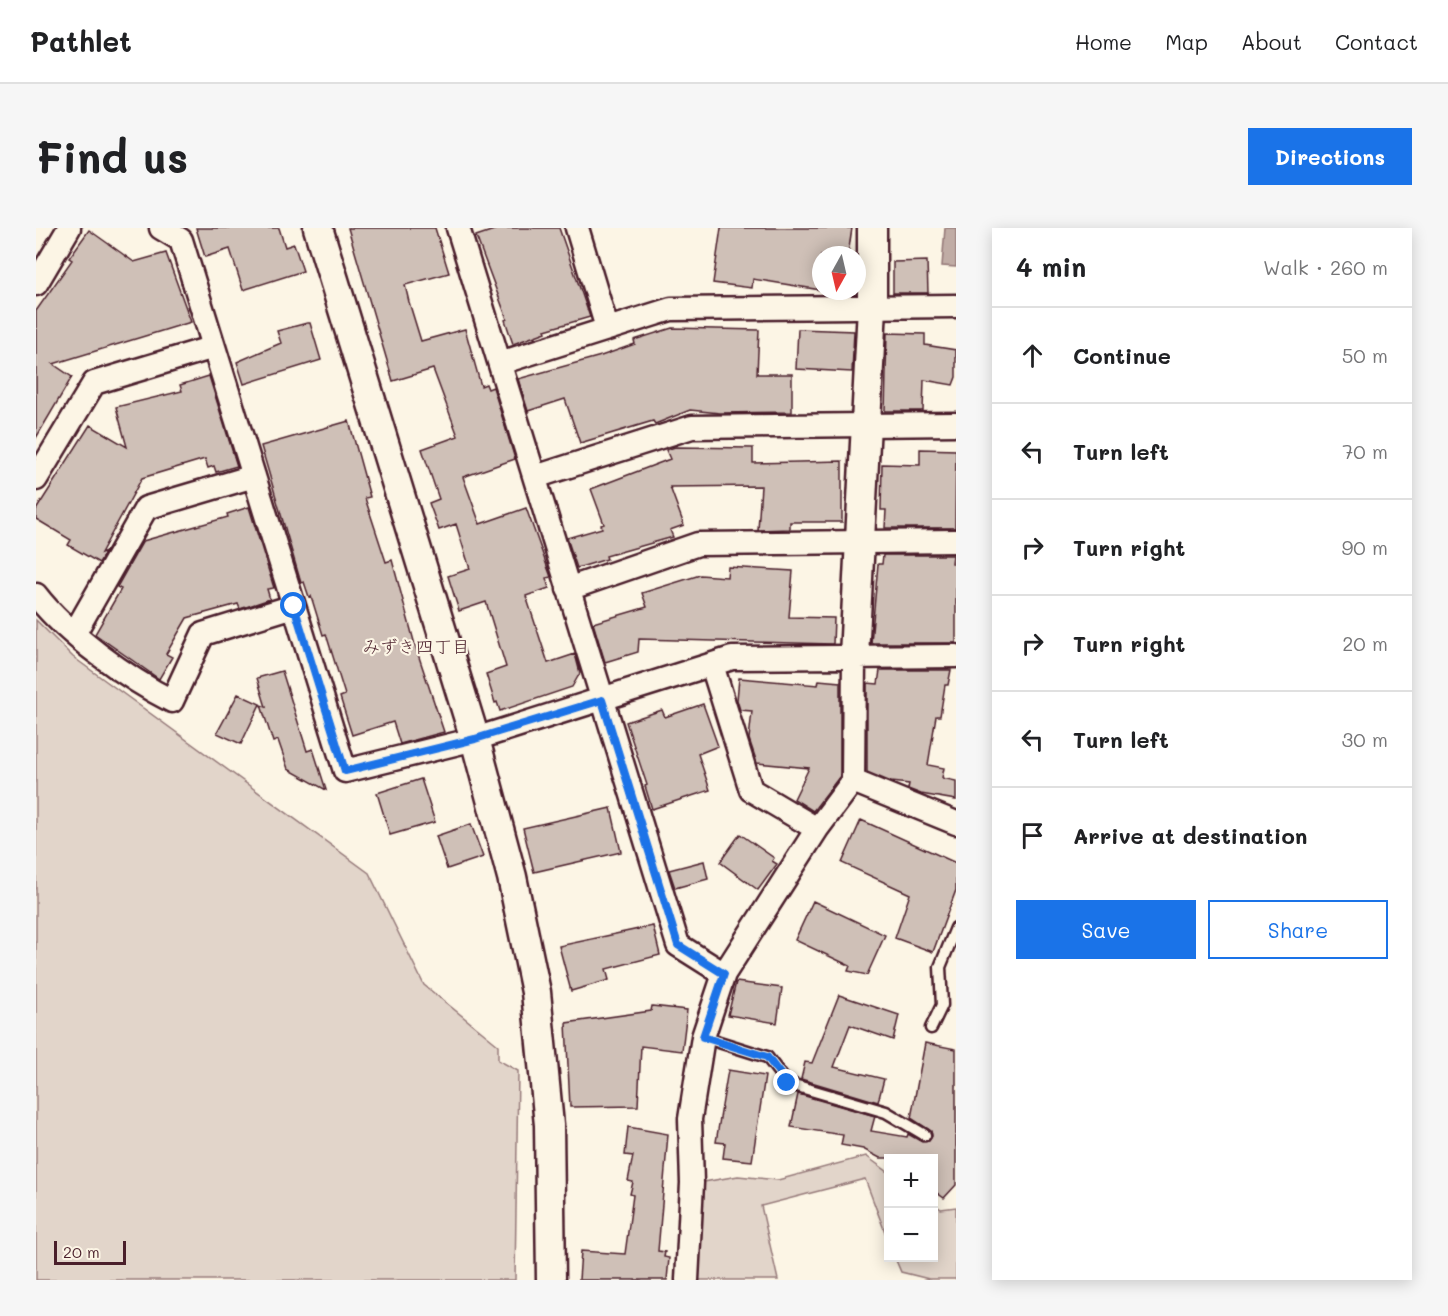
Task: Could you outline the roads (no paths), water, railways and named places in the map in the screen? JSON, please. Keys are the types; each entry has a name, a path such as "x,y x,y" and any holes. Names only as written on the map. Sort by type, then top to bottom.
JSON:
{"street":[{"path":"36,284 69,228"},
{"path":"161,228 182,240 345,771 475,739 732,658 956,656"},
{"path":"318,228 475,739 512,877 536,992 549,1125 551,1280"},
{"path":"458,228 678,945 724,974"},
{"path":"577,228 607,328"},
{"path":"687,1280 692,1183 690,1119 703,1037 724,974 817,829 853,781 854,656 872,306 872,228"},
{"path":"500,363 671,309 956,306"},
{"path":"36,479 94,383 214,347"},
{"path":"535,477 692,427 956,424"},
{"path":"74,634 146,508 254,476"},
{"path":"568,589 698,544 956,541"},
{"path":"36,595 74,634 153,691 172,701 203,634 294,606"},
{"path":"712,665 751,790 817,829"},
{"path":"853,781 956,822"}],"lane":[{"path":"931,1028 942,1005 940,967 956,928"},
{"path":"703,1037 767,1057 787,1083 886,1112 925,1135"}],"district":[{"name":"みずき四丁目","path":"416,647"}]}
